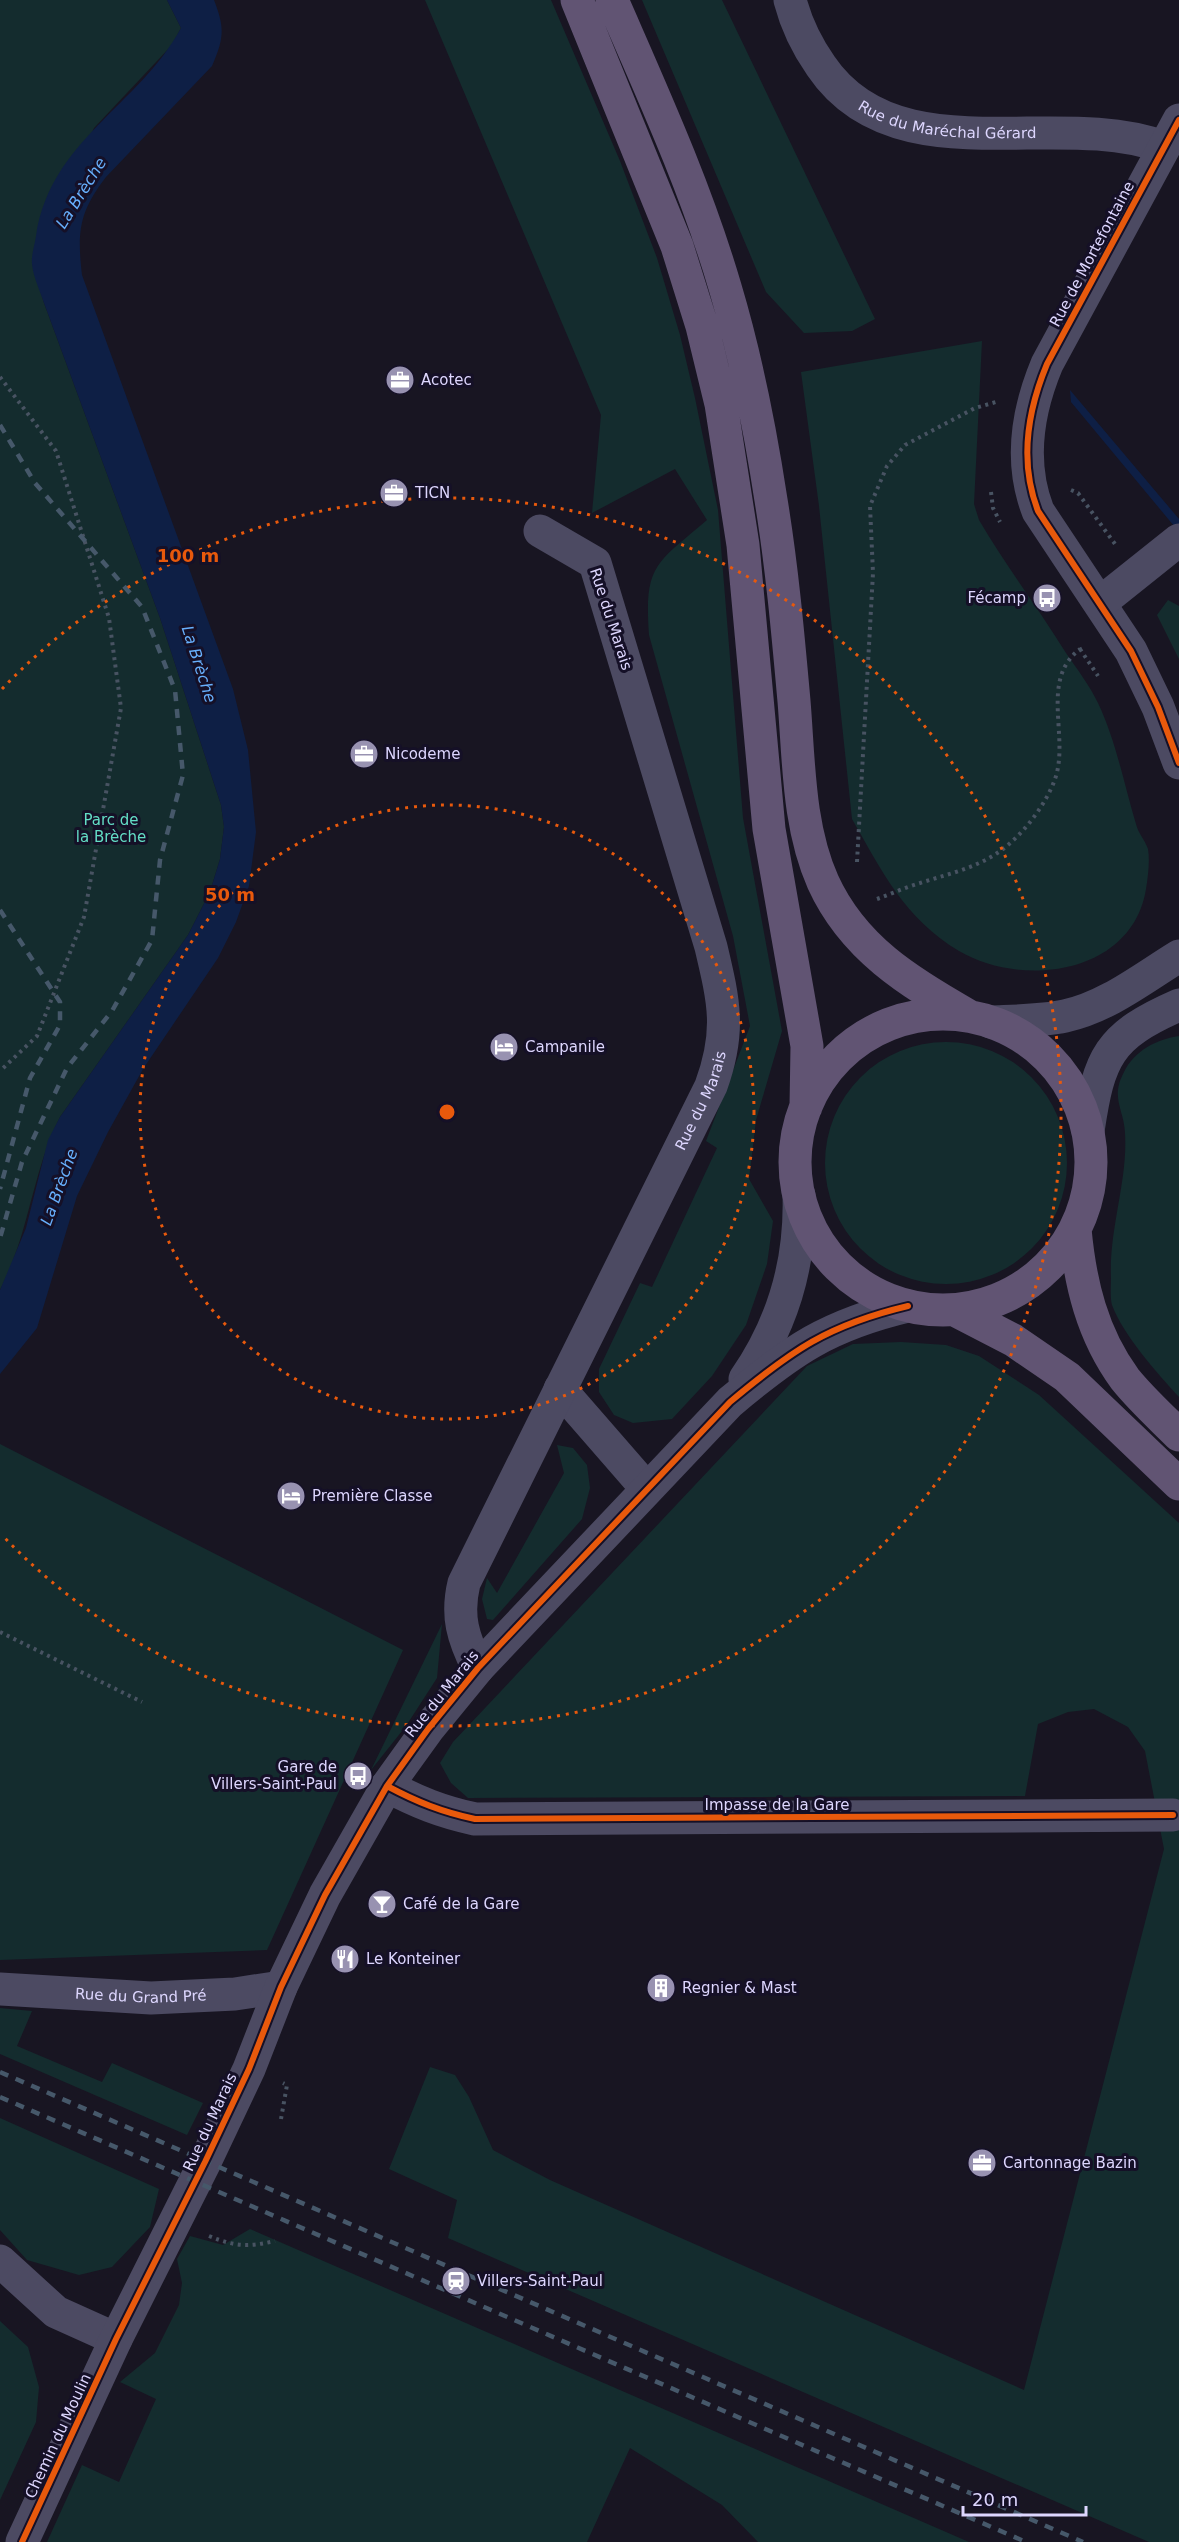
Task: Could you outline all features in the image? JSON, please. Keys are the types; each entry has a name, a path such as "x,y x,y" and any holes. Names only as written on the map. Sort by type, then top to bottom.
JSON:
{"main road":[{"path":"577,0 677,246 702,326 721,404 743,545 768,830 807,1046 806,1107"},
{"path":"612,0 682,163 724,284 736,327 764,455 780,558 808,839 823,883 842,916 860,939 894,971 980,1019 1021,1037 1048,1058 1077,1100 1088,1131 1089,1181 1075,1229 1057,1257 1018,1290 988,1303 955,1310 908,1306 877,1294 837,1266 810,1226 799,1195 796,1142 806,1107 820,1080 839,1057 871,1032 909,1018 939,1014 980,1019"},
{"path":"1075,1229 1082,1285 1099,1334 1125,1378 1179,1435"},
{"path":"955,1310 1013,1340 1067,1377 1179,1484"}],"street":[{"name":"Rue du Maréchal Gérard","path":"790,0 806,41 828,77 856,104 896,123 941,131 1124,135 1171,133"},
{"name":"Rue de Mortefontaine","path":"1171,133 1047,364 1033,404 1027,451 1030,492 1046,527 1131,651 1158,707 1179,763"},
{"name":"Rue du Marais","path":"478,1668 463,1639 459,1616 464,1583 711,1086 725,1037 722,991 711,947 594,563 540,531"},
{"path":"1100,603 1179,540"},
{"path":"980,1019 1047,1019 1084,1010 1116,995 1179,956"},
{"path":"1088,1131 1094,1095 1110,1052 1131,1029 1179,1005"},
{"name":"Rue du Marais","path":"730,1402 758,1361 785,1304 793,1275 800,1228 799,1195"},
{"name":"Rue du Marais","path":"116,2339 249,2070 281,1987 325,1895 387,1786 435,1720 478,1668 730,1402 770,1369 818,1337 867,1316 908,1306"},
{"path":"560,1389 647,1489"},
{"name":"Impasse de la Gare","path":"387,1786 419,1803 443,1812 475,1819 1173,1815"},
{"name":"Rue du Grand Pré","path":"0,1989 120,1998 171,1998 281,1987"},
{"path":"0,2261 56,2312 116,2339"},
{"name":"Chemin du Moulin","path":"22,2542 116,2339"}],"path":[{"path":"0,377 56,451 109,618 121,708 84,917 37,1036 0,1071"},
{"path":"857,865 873,573 870,506 887,466 905,445 975,408 1012,397 1033,404"},
{"path":"995,414 996,402"},
{"path":"991,484 993,508 1003,527"},
{"path":"1063,487 1078,493 1136,574"},
{"path":"842,916 853,909 920,882 974,867 1008,845 1035,816 1056,778 1059,748 1056,699 1069,657 1080,649 1075,640"},
{"path":"0,1632 142,1702"},
{"path":"175,2222 229,2244 248,2247 275,2241"}],"green space":[{"name":"Parc de la Brèche","path":"0,0 167,0 181,28 172,45 94,128 32,263 44,303 160,618 221,805 224,827 220,859 210,892 188,935 60,1117 43,1160 18,1248 0,1290"},
{"path":"425,0 551,0 620,161 657,258 680,335 718,510 743,818 782,1031 756,1120 749,1179 773,1221 767,1264 746,1325 712,1376 672,1419 633,1423 614,1415 599,1392 599,1369 640,1283 652,1287 717,1148 706,1141 750,1026 733,936 649,635 649,593 657,567 665,557 707,520 675,469 592,513 601,415"},
{"path":"642,0 722,0 875,319 852,331 804,333 766,292"},
{"path":"982,341 974,504 979,520 1095,697 1110,732 1137,827 1149,854 1146,889 1137,918 1120,940 1097,956 1071,966 1042,970 1013,969 985,962 959,951 940,938 923,924 896,892 852,819 819,506 801,372"},
{"path":"1168,600 1179,606 1179,659 1157,615"},
{"path":"1179,1036 1179,1397 1142,1354 1117,1317 1112,1305 1111,1259 1125,1151 1124,1125 1118,1096 1120,1081 1128,1065 1140,1052 1155,1043"},
{"path":"934,1042 958,1042 981,1047 1003,1056 1032,1077 1047,1096 1058,1117 1065,1139 1067,1163 1065,1187 1058,1209 1047,1230 1032,1249 1003,1270 981,1279 958,1284 934,1284 911,1279 889,1270 869,1257 852,1240 839,1220 830,1198 825,1175 825,1151 830,1128 839,1106 852,1086 869,1069 889,1056 911,1047"},
{"path":"901,1342 946,1345 979,1356 1039,1395 1179,1523 1179,2542 1149,2542 448,2238 457,2200 389,2169 430,2067 455,2075 469,2097 493,2150 550,2180 1024,2390 1164,1849 1145,1751 1128,1727 1094,1709 1068,1712 1038,1724 1025,1796 468,1798 451,1783 440,1763 453,1742 807,1366 853,1344"},
{"path":"0,1444 403,1650 267,1950 0,1960"},
{"path":"557,1445 573,1448 587,1465 590,1488 582,1519 493,1620 487,1619 482,1599 487,1578 497,1593 564,1473"},
{"path":"442,1624 437,1678 406,1726 371,1770"},
{"path":"0,2008 32,2011 17,2046 102,2082 112,2063 203,2103 187,2135 0,2054"},
{"path":"0,2118 159,2189 150,2227 112,2267 79,2275 27,2260 0,2230"},
{"path":"250,2229 969,2542 758,2542 722,2505 630,2448 587,2542 47,2542 82,2465 119,2482 156,2399 120,2382 155,2353 179,2305 182,2283 177,2259 190,2236 223,2245"},
{"path":"0,2321 28,2347 39,2387 36,2422 0,2500"}],"water":[{"name":"La Brèche","path":"167,0 214,0 222,33 219,48 212,66 97,189 85,212 80,234 82,275 233,689 248,750 256,832 249,886 236,922 218,958 143,1069 108,1132 77,1196 37,1328 0,1374 0,1290 26,1228 48,1140 60,1117 188,935 210,892 220,859 224,827 221,805 160,618 37,284 32,264 36,236 45,202 59,174 77,148 163,56 181,28"},
{"path":"1070,390 1179,519 1179,532 1071,402"}],"railway":[{"path":"0,425 35,483 142,607 175,690 183,775 160,860 152,940 112,1011 67,1068 22,1162 0,1238"},
{"path":"0,910 60,1002 60,1025 30,1078 0,1189"},
{"path":"0,2072 1083,2542"},
{"path":"0,2097 1026,2542"}],"cycle path":[{"path":"1179,120 1047,364 1034,400 1027,456 1032,493 1038,511 1131,651 1158,707 1179,763"},
{"path":"22,2542 116,2339 249,2069 281,1987 325,1895 387,1786 428,1729 478,1668 730,1402 792,1354 812,1342 855,1322 908,1306"},
{"path":"387,1786 430,1806 475,1819 1173,1815"}],"place":[{"name":"Acotec","path":"400,380"},
{"name":"TICN","path":"394,493"},
{"name":"Fécamp","path":"1047,598"},
{"name":"Nicodeme","path":"364,754"},
{"name":"Campanile","path":"504,1047"},
{"name":"Première Classe","path":"291,1496"},
{"name":"Gare de Villers-Saint-Paul","path":"358,1776"},
{"name":"Café de la Gare","path":"382,1904"},
{"name":"Le Konteiner","path":"345,1959"},
{"name":"Regnier & Mast","path":"661,1988"},
{"name":"Cartonnage Bazin","path":"982,2163"},
{"name":"Villers-Saint-Paul","path":"456,2281"}]}
